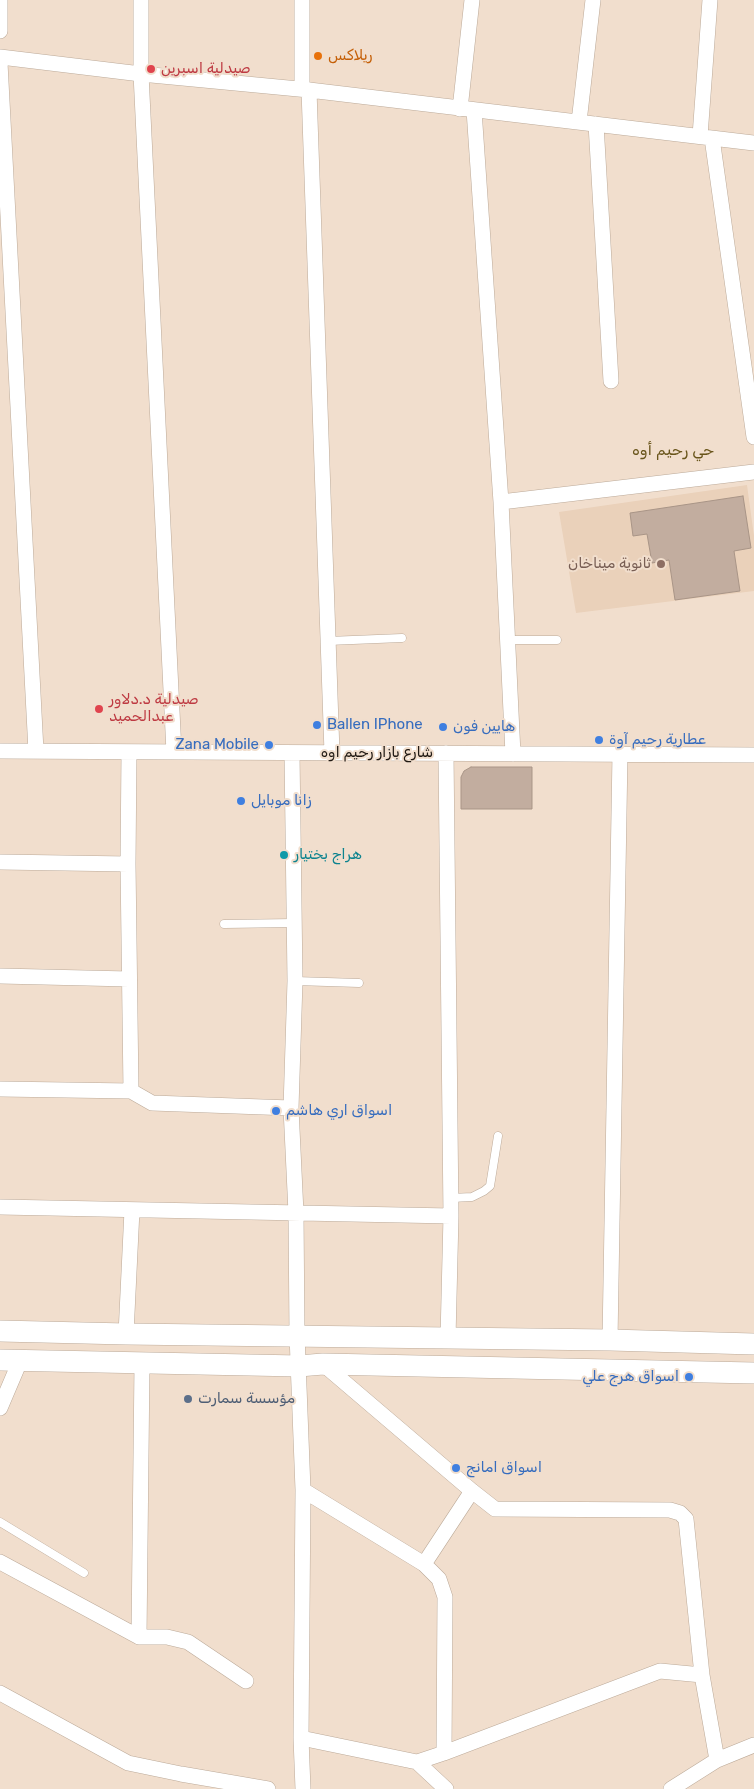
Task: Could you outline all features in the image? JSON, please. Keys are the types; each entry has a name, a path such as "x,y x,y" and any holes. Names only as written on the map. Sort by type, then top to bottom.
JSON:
{"street":[{"path":"0,0 0,31"},
{"path":"141,0 141,74 174,752"},
{"path":"302,0 332,753"},
{"path":"472,0 467,109 501,502 513,754"},
{"path":"579,122 593,0"},
{"path":"710,0 706,137 754,437"},
{"path":"0,57 141,74 305,89 754,143"},
{"path":"0,63 36,751"},
{"path":"596,124 612,381"},
{"path":"501,502 754,472"},
{"name":"شارع بازار رحيم اوه","path":"0,751 754,755"},
{"path":"129,752 128,864 131,1091"},
{"path":"292,752 295,981 291,1108 296,1213 297,1336 303,1490 301,1738 303,1789"},
{"path":"446,753 451,1198 448,1338"},
{"path":"610,1340 620,754"},
{"path":"0,862 128,864"},
{"path":"0,976 129,979"},
{"path":"0,1088 131,1091 152,1103 291,1108"},
{"path":"0,1207 451,1216"},
{"path":"126,1334 132,1210"},
{"path":"0,1331 610,1340 754,1344"},
{"path":"0,1408 10,1360 142,1364 299,1366 323,1364 754,1373"},
{"path":"139,1636 142,1364"},
{"path":"323,1364 495,1509 670,1510 680,1513 686,1519 702,1675 716,1760"},
{"path":"303,1490 424,1564 439,1579 445,1597 444,1753"},
{"path":"424,1564 472,1491"},
{"path":"0,1562 139,1636 188,1642 246,1681"},
{"path":"301,1738 417,1762 660,1671 702,1675"},
{"path":"0,1693 128,1763 268,1789"},
{"path":"671,1789 716,1760 754,1745"},
{"path":"417,1762 446,1789"}],"lane":[{"path":"328,641 402,638"},
{"path":"508,640 557,640"},
{"path":"224,924 294,923"},
{"path":"295,981 359,983"},
{"path":"451,1198 472,1198 490,1186 498,1136"},
{"path":"0,1522 84,1573"}],"shaded area":[{"name":"ثانوية ميناخان","path":"747,485 754,536 754,591 576,613 559,512"}],"building":[{"path":"743,496 751,548 734,551 740,591 675,600 669,560 652,563 647,534 633,536 630,513"},
{"path":"471,767 532,767 532,809 461,809 461,777 464,771"}],"place":[{"name":"ریلاکس","path":"318,56"},
{"name":"صيدلية اسبرين","path":"151,69"},
{"name":"ثانوية ميناخان","path":"661,564"},
{"name":"صيدلية د.دلاور عبدالحميد","path":"99,709"},
{"name":"Ballen IPhone","path":"317,725"},
{"name":"هايين فون","path":"443,727"},
{"name":"عطارية رحيم آوة","path":"599,740"},
{"name":"Zana Mobile","path":"269,745"},
{"name":"زانا موبايل","path":"241,801"},
{"name":"هراج بختيار","path":"284,855"},
{"name":"اسواق اري هاشم","path":"276,1111"},
{"name":"اسواق هرج علي","path":"689,1377"},
{"name":"مؤسسة سمارت","path":"188,1399"},
{"name":"اسواق امانج","path":"456,1468"}],"district":[{"name":"حي رحيم أوه","path":"673,450"}]}
